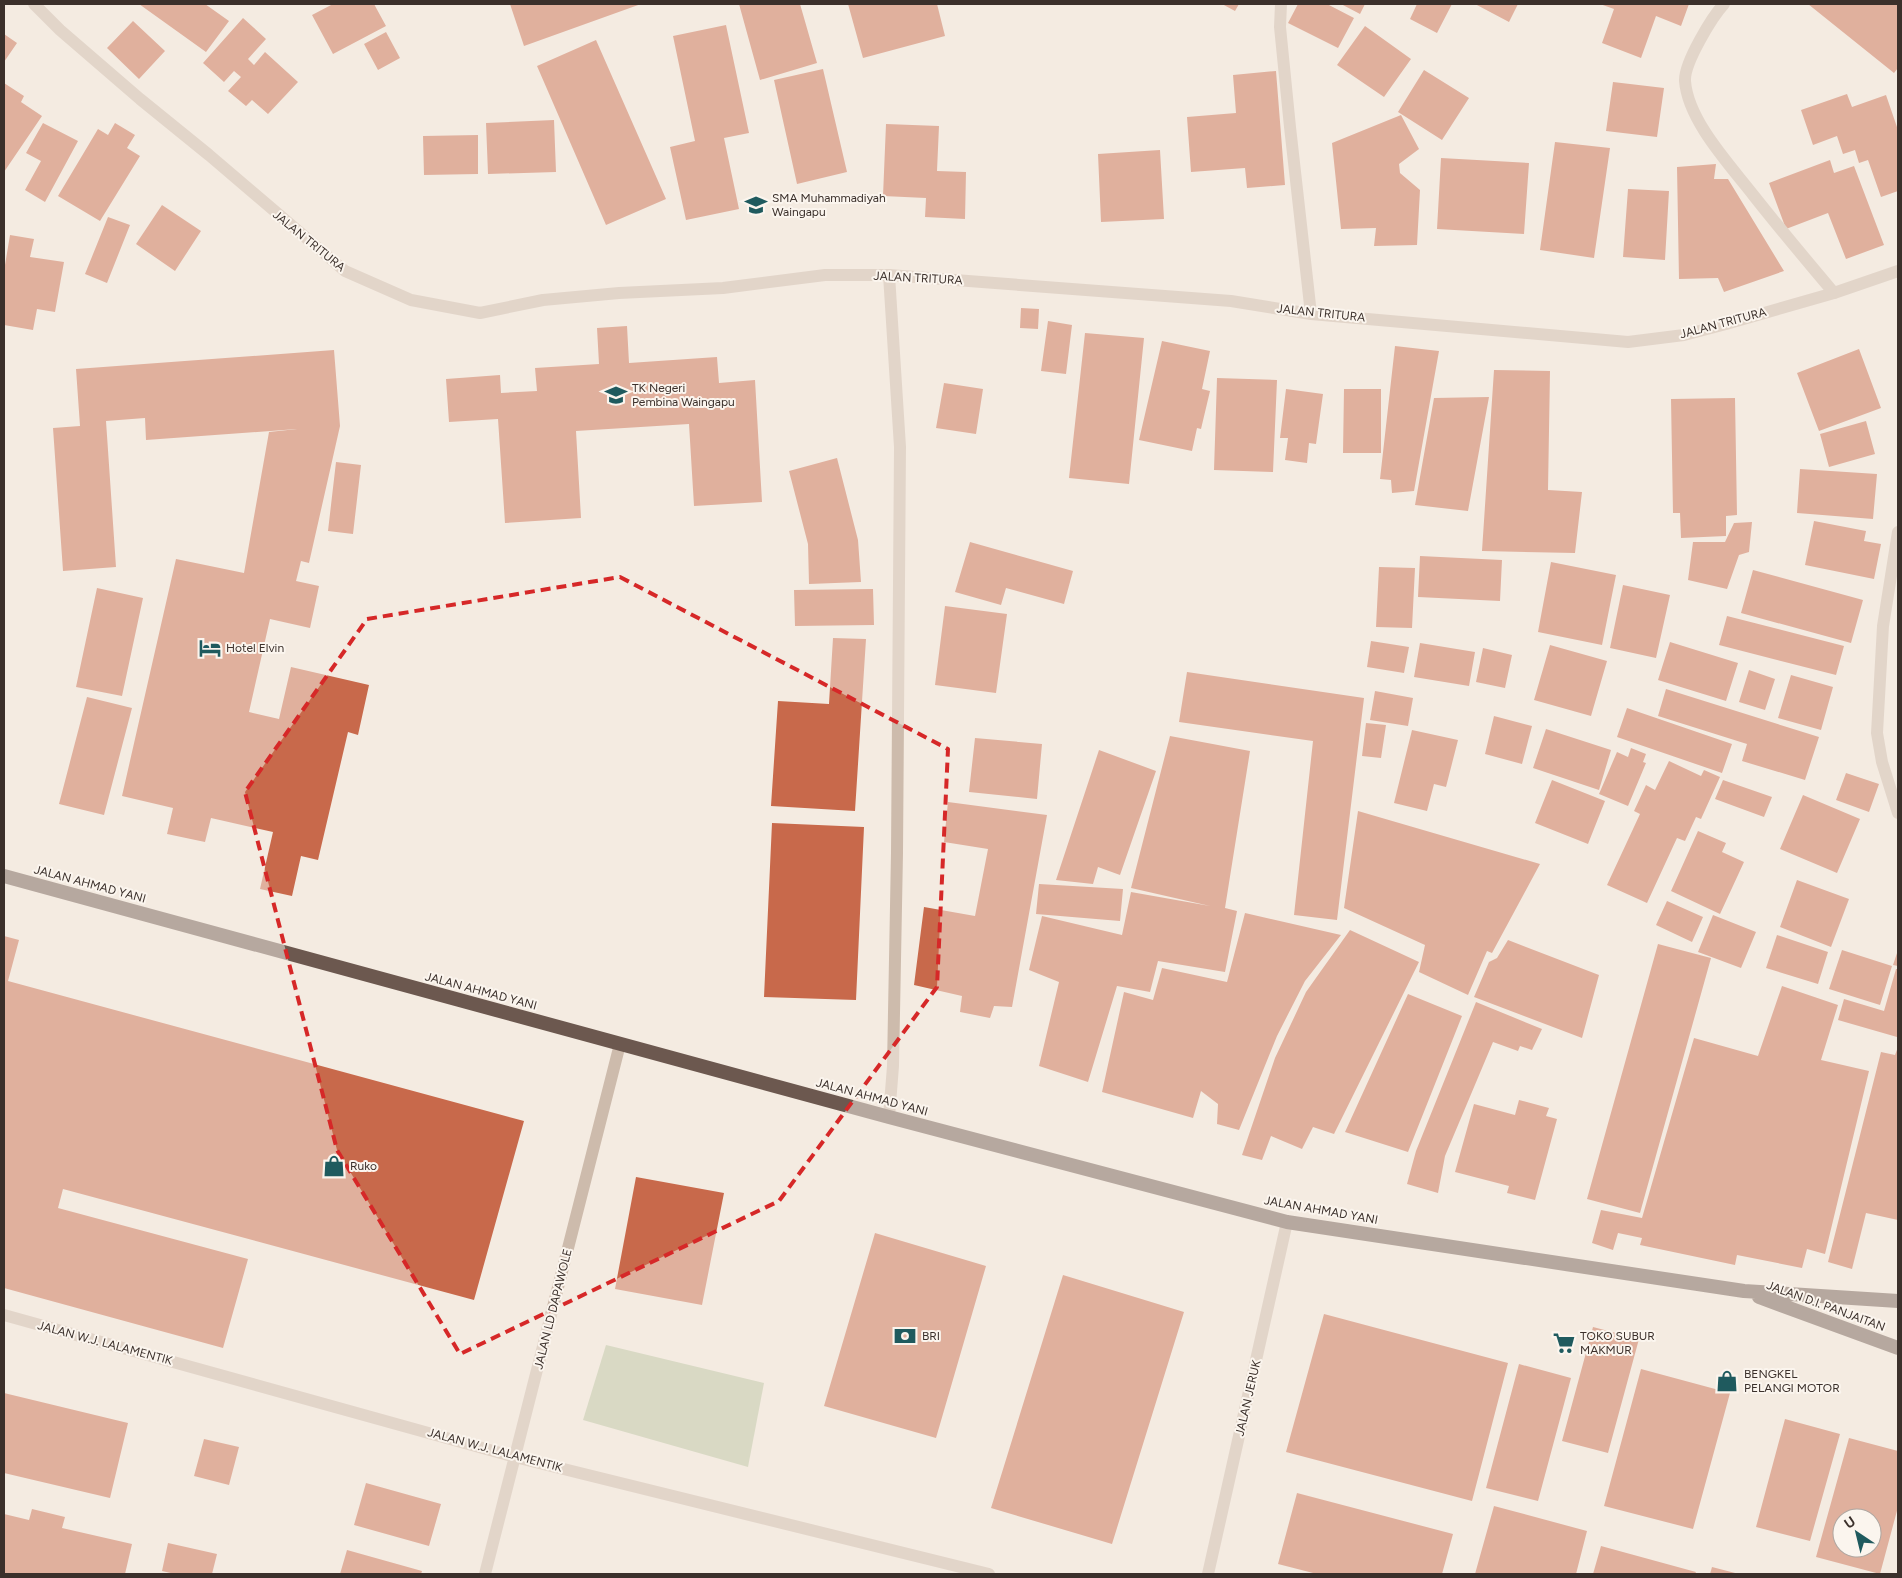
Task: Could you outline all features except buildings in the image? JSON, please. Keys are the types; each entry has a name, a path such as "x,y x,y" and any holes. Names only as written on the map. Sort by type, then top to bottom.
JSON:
{"highway":[{"name":"JALAN AHMAD YANI","path":"4,876 889,1117 1287,1222 1744,1291"},
{"path":"1744,1291 1898,1300"},
{"name":"JALAN D.I. PANJAITAN","path":"1744,1291 1898,1348"}],"street":[{"name":"JALAN TRITURA","path":"34,4 60,30 140,100 209,155 345,271 411,300 480,313 543,300 619,293 723,288 825,275 889,276 1231,302 1311,314 1628,342 1684,335 1834,293 1898,271"},
{"path":"1281,4 1280,27 1311,314"},
{"path":"1724,4 1692,55 1685,79 1692,107 1708,135 1742,180 1834,293"},
{"path":"889,276 900,457 898,834 889,1117"},
{"path":"1898,532 1884,626 1877,732 1882,762 1898,813"},
{"name":"JALAN LD DAPAWOLE","path":"485,1574 620,1044"},
{"name":"JALAN JERUK","path":"1208,1574 1287,1222"},
{"name":"JALAN W.J. LALAMENTIK","path":"4,1315 516,1457 958,1570 990,1574"}],"highlighted area":[{"path":"620,577 948,749 937,987 779,1201 460,1354 337,1150 245,792 367,619"}],"green space":[{"path":"606,1345 764,1383 748,1467 583,1420"}],"place":[{"name":"SMA Muhammadiyah Waingapu","path":"756,205"},
{"name":"TK Negeri Pembina Waingapu","path":"616,395"},
{"name":"Hotel Elvin","path":"210,648"},
{"name":"Ruko","path":"334,1166"},
{"name":"BRI","path":"905,1336"},
{"name":"TOKO SUBUR MAKMUR","path":"1564,1343"},
{"name":"BENGKEL PELANGI MOTOR","path":"1727,1381"}]}
